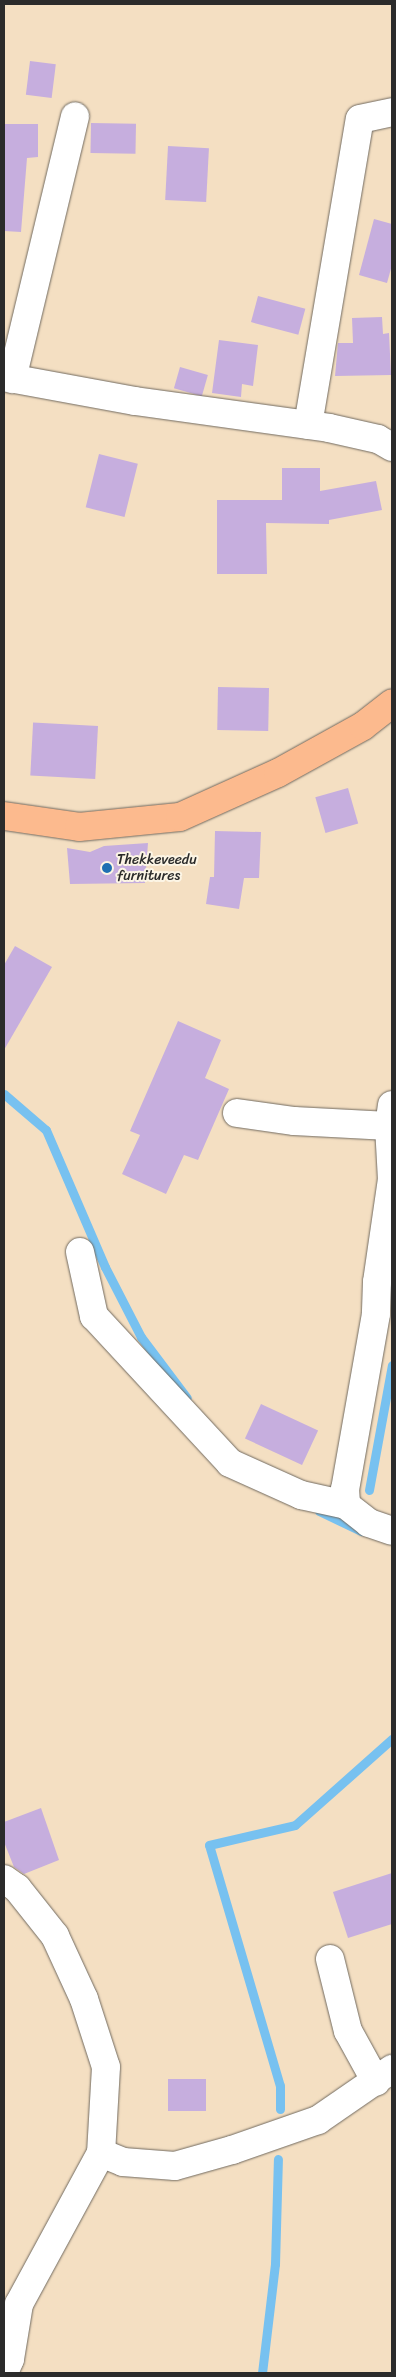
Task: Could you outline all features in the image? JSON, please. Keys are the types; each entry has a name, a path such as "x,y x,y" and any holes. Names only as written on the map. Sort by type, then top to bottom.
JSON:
{"main road":[{"path":"4,816 78,827 180,817 278,773 363,726 392,704"}],"street":[{"path":"308,425 360,119 392,112"},
{"path":"75,116 8,378 136,401 308,425 378,439 392,446"},
{"path":"237,1113 294,1121 391,1115 392,1179 377,1282 376,1314 345,1489 346,1505"},
{"path":"80,1252 94,1316 230,1463 301,1495 346,1505 369,1523 392,1531"},
{"path":"4,1879 17,1888 55,1936 84,1998 106,2067 100,2153 19,2304 10,2359 4,2373"},
{"path":"100,2153 123,2162 175,2166 232,2150 318,2120 384,2075 348,2031 330,1959"}],"building":[{"path":"30,61 56,64 52,98 26,95"},
{"path":"91,123 136,124 135,154 90,153"},
{"path":"4,124 38,124 38,157 27,158 21,232 4,231"},
{"path":"168,146 209,148 206,202 165,200"},
{"path":"374,219 392,224 392,265 387,283 359,275"},
{"path":"258,296 305,309 298,335 251,322"},
{"path":"382,317 383,334 389,333 391,375 335,376 338,343 353,343 352,318"},
{"path":"219,340 258,345 253,386 242,384 241,397 212,393"},
{"path":"180,367 208,375 202,396 174,388"},
{"path":"99,454 138,464 125,517 86,507"},
{"path":"282,468 320,468 320,491 376,481 382,510 329,520 329,524 266,523 267,574 217,574 217,500 282,500"},
{"path":"218,687 269,688 268,731 217,730"},
{"path":"33,723 98,726 95,779 30,776"},
{"path":"348,788 358,824 326,833 315,797"},
{"path":"215,831 261,832 259,878 244,878 239,909 206,904 210,877 214,877"},
{"name":"Thekkeveedu furnitures","path":"148,843 145,883 70,884 67,848 90,852 104,846"},
{"path":"15,946 52,967 4,1050 4,965"},
{"path":"178,1021 221,1040 205,1078 229,1089 198,1160 184,1155 166,1194 122,1174 140,1135 130,1131"},
{"path":"261,1404 318,1431 302,1465 245,1438"},
{"path":"41,1808 59,1860 24,1874 14,1867 4,1842 4,1822"},
{"path":"392,1873 392,1924 348,1938 333,1892"},
{"path":"168,2079 206,2079 206,2111 168,2111"}],"waterway":[{"path":"4,1094 46,1130 105,1267 141,1337 187,1398"},
{"path":"369,1490 392,1365"},
{"path":"319,1511 361,1531"},
{"path":"280,2109 280,2086 209,1845 295,1825 392,1739"},
{"path":"262,2373 275,2264 278,2159"}],"place":[{"name":"Thekkeveedu furnitures","path":"107,868"}]}
